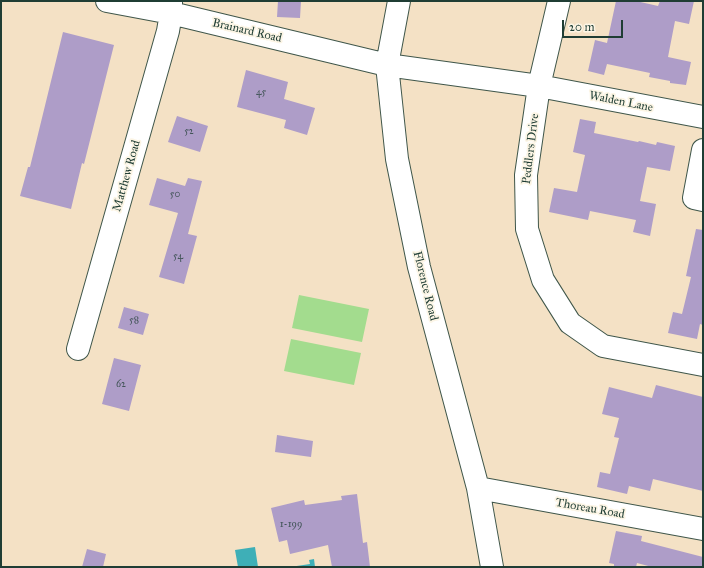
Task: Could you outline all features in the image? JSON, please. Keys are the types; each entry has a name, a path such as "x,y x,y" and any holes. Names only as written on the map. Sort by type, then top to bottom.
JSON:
{"street":[{"name":"Brainard Road","path":"107,1 171,7 386,65"},
{"name":"Florence Road","path":"399,1 386,65 397,159 419,267 478,488 492,567"},
{"name":"Peddlers Drive","path":"559,1 540,86 526,175 527,230 543,280 570,323 603,346 703,365"},
{"name":"Matthew Road","path":"78,349 168,31 171,7"},
{"path":"386,65 540,86"},
{"name":"Walden Lane","path":"540,86 703,117"},
{"path":"703,150 694,198 703,200"},
{"name":"Thoreau Road","path":"478,488 703,529"}],"green space":[{"path":"299,295 369,309 362,342 292,328"},
{"path":"291,339 361,353 354,385 284,371"}],"water":[{"path":"255,547 258,567 238,567 235,550"},
{"path":"314,559 315,567 290,567 310,564 309,560"}],"building":[{"path":"278,1 301,1 300,18 277,17"},
{"path":"616,1 636,1 658,6 660,1 694,1 689,24 675,21 668,57 691,62 686,85 670,83 670,81 649,77 650,73 607,64 604,75 588,71 595,40 607,43"},
{"path":"63,32 114,45 71,209 20,196 28,167 30,167"},
{"path":"246,70 288,82 284,99 315,108 307,135 284,128 286,120 237,107"},
{"path":"177,116 208,126 200,152 168,142"},
{"path":"580,119 596,122 594,133 656,145 657,142 675,146 670,171 647,167 640,201 656,204 650,236 633,232 636,220 590,211 588,220 549,212 554,188 577,192 585,155 573,152"},
{"path":"157,178 185,186 188,178 202,181 188,234 197,236 184,284 159,277 178,213 149,205"},
{"path":"696,229 703,230 703,325 700,324 697,339 668,333 673,312 682,314 691,277 686,276"},
{"path":"124,307 149,314 143,335 118,328"},
{"path":"114,358 141,365 129,411 102,404"},
{"path":"656,385 703,397 703,491 653,479 650,491 629,486 627,494 597,487 600,472 610,474 619,438 614,437 619,418 602,414 609,387 652,398"},
{"path":"277,435 313,441 311,457 275,452"},
{"path":"357,494 363,543 367,542 370,567 332,567 328,545 290,554 287,540 279,542 271,508 304,500 305,505 342,500 341,496"},
{"path":"616,531 642,536 641,541 703,557 703,567 652,567 637,563 636,567 614,567 614,564 609,563"},
{"path":"87,549 106,554 103,567 82,567"}]}
